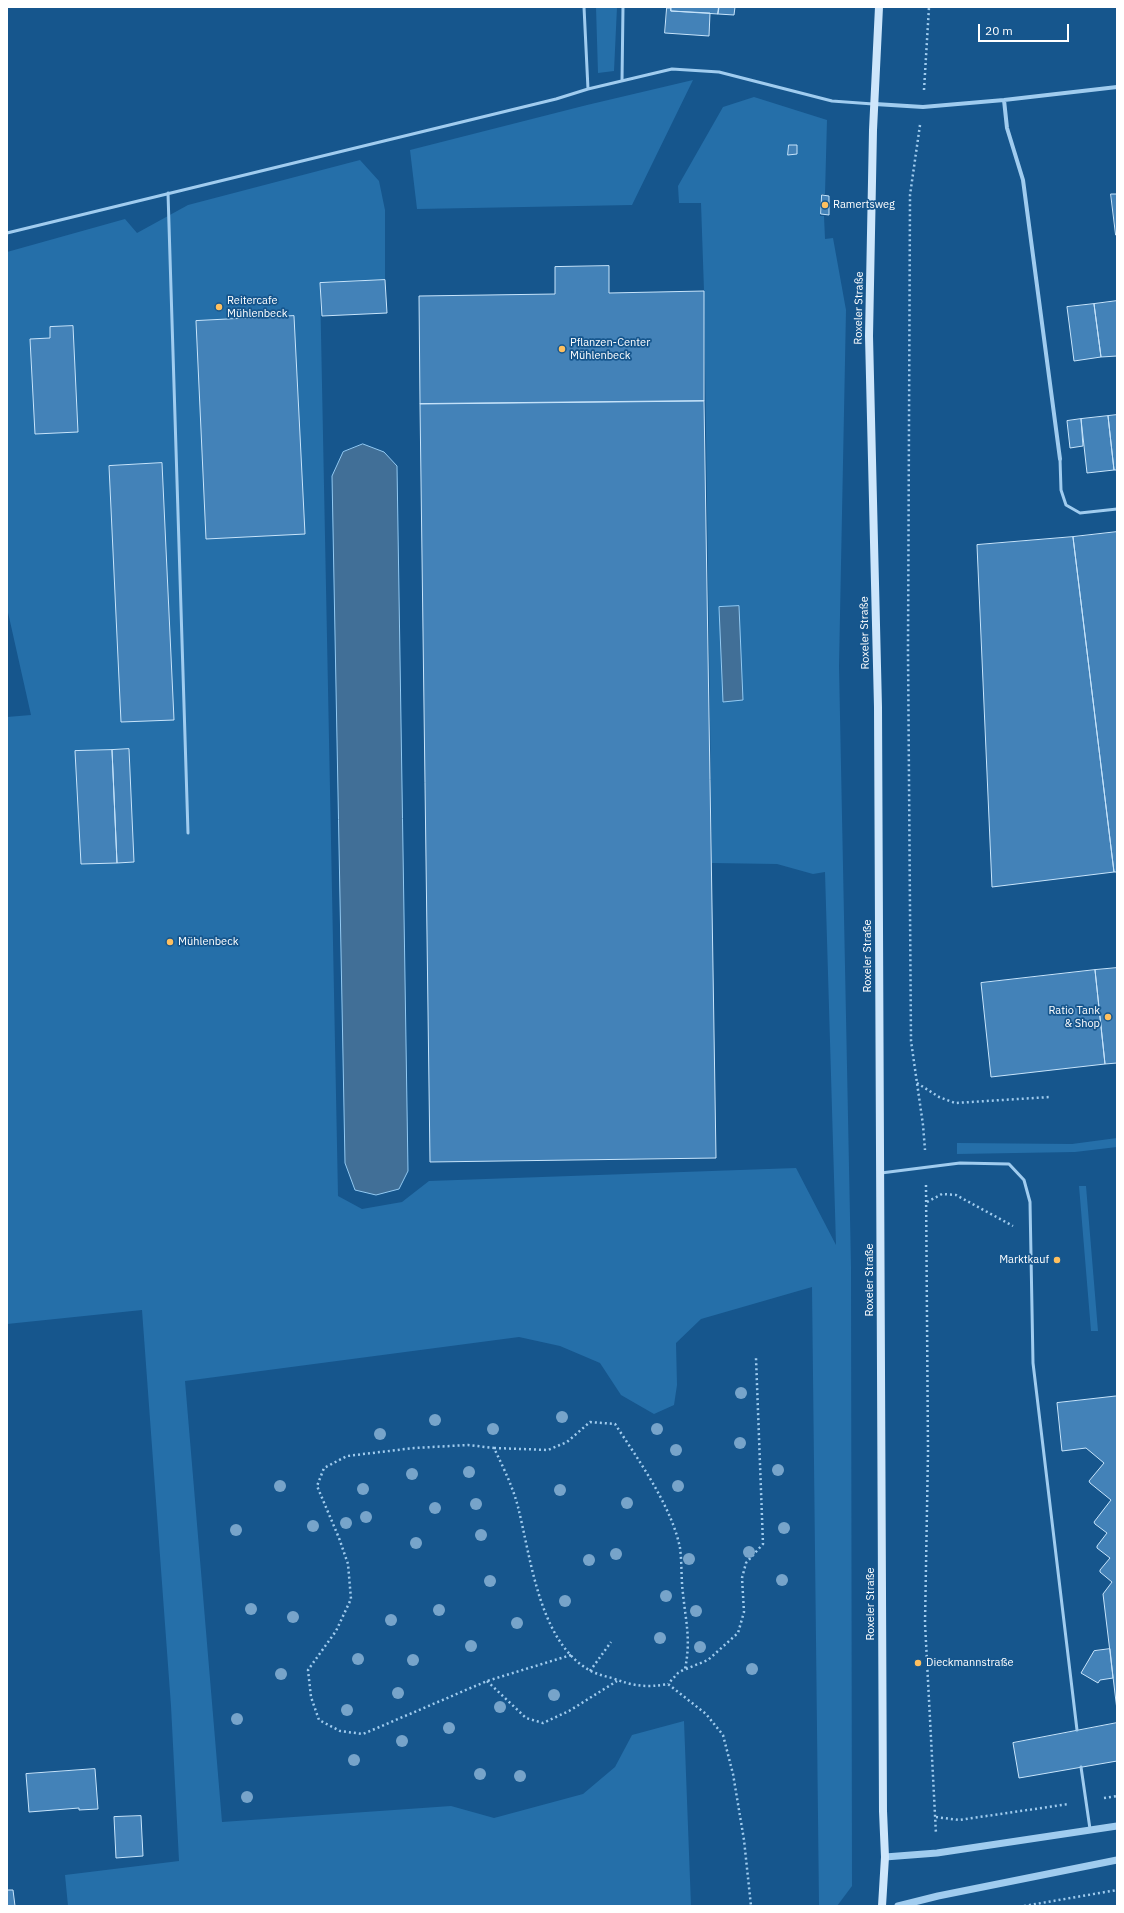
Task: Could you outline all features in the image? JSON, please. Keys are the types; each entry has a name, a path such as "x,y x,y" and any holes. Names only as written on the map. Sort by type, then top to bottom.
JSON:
{"main road":[{"name":"Roxeler Straße","path":"880,7 874,104 869,336 878,707 879,1173 881,1205 883,1811 885,1857 882,1906"}],"street":[{"path":"874,104 923,107 1004,100 1117,87"},
{"path":"1004,100 1007,128 1022,180 1060,459"},
{"path":"885,1857 937,1854 1117,1826"},
{"path":"898,1906 938,1896 1117,1860"}],"lane":[{"path":"584,7 588,90"},
{"path":"622,81 623,7"},
{"path":"7,233 541,103 672,69 719,72 832,101 874,104"},
{"path":"168,193 188,832"},
{"path":"1060,459 1061,490 1066,505 1080,513 1117,509"},
{"path":"879,1173 960,1163 1009,1164 1024,1180 1030,1202 1033,1363 1077,1730"},
{"path":"1081,1767 1090,1830"}],"path":[{"path":"929,7 923,107 910,195 908,659 911,1041 923,1125 927,1202 928,1452 925,1623 937,1854"},
{"path":"917,1083 939,1097 955,1103 1050,1097"},
{"path":"927,1202 942,1194 956,1195 1031,1235"},
{"path":"494,1448 518,1506 529,1559 539,1595 553,1629 571,1655 590,1670 618,1680 649,1688 668,1684 678,1673 708,1660 738,1634 744,1612 742,1578 746,1563 763,1544 756,1358"},
{"path":"571,1655 487,1681 363,1734 340,1731 319,1720 311,1697 308,1670 336,1631 351,1599 348,1564 339,1538 317,1486 324,1468 346,1456 414,1448 468,1445 494,1448 548,1450 567,1442 590,1422 615,1424 636,1456 668,1512 680,1548 683,1594 689,1639 685,1669"},
{"path":"590,1670 611,1642"},
{"path":"487,1681 526,1718 542,1723 569,1711 618,1680"},
{"path":"668,1684 706,1714 723,1735 733,1774 744,1840 751,1906"},
{"path":"935,1818 958,1820 1086,1802 1117,1796"},
{"path":"1024,1906 1117,1890"}],"shaded area":[{"path":"596,7 617,7 614,71 598,73"},
{"path":"693,80 632,205 417,209 410,150"},
{"name":"Mühlenbeck","path":"754,97 827,120 825,194 821,194 820,216 824,216 825,239 833,238 846,310 839,666 851,1267 852,1886 837,1906 819,1906 812,1287 701,1319 676,1343 677,1385 674,1405 654,1414 621,1395 600,1363 560,1346 519,1337 185,1381 222,1822 451,1806 494,1818 583,1794 615,1767 632,1735 684,1721 691,1906 68,1906 65,1875 179,1861 171,1706 142,1310 7,1324 7,717 31,715 7,608 7,252 125,219 137,233 188,205 360,160 379,181 385,210 385,280 320,283 338,1196 362,1209 402,1202 429,1181 796,1168 836,1245 825,872 813,874 777,864 712,863 704,291 701,203 679,203 678,186 723,107"},
{"path":"363,444 384,452 397,466 408,1171 399,1189 376,1195 355,1190 345,1163 332,476 343,452"},
{"path":"739,606 743,700 723,702 719,607"},
{"path":"1117,1138 1117,1147 1075,1152 957,1154 957,1143 1072,1144"},
{"path":"1079,1186 1086,1186 1098,1331 1091,1331"}],"building":[{"path":"671,7 719,7 718,14 671,11"},
{"path":"719,7 735,7 734,15 718,14"},
{"path":"667,8 671,8 671,11 710,13 709,36 665,33"},
{"path":"789,145 797,145 797,154 788,155"},
{"path":"1111,194 1117,194 1117,235 1116,235"},
{"name":"Ramertsweg","path":"822,195 829,196 829,215 821,214"},
{"name":"Pflanzen-Center Mühlenbeck","path":"609,266 609,293 704,291 704,401 420,404 419,296 555,294 555,267"},
{"path":"385,280 387,313 322,316 320,283"},
{"path":"1117,301 1117,356 1101,357 1094,304"},
{"path":"1094,304 1101,357 1074,361 1067,307"},
{"path":"294,316 305,534 206,539 196,321"},
{"path":"73,326 78,432 35,434 30,339 50,338 50,327"},
{"path":"704,401 716,1158 430,1162 420,404"},
{"path":"1117,415 1117,470 1114,470 1108,416"},
{"path":"1108,416 1114,470 1087,473 1081,419"},
{"path":"1081,419 1083,446 1070,448 1067,421"},
{"path":"162,463 174,720 121,722 109,466"},
{"path":"1117,532 1117,872 1114,872 1073,537"},
{"path":"1073,537 1114,872 992,887 977,545"},
{"path":"129,749 134,862 117,863 112,750"},
{"path":"112,750 117,863 81,864 75,751"},
{"name":"Ratio Tank & Shop","path":"1117,968 1117,1063 1105,1064 1095,970"},
{"path":"1095,970 1105,1064 991,1077 981,983"},
{"path":"1117,1396 1117,1710 1103,1594 1112,1582 1100,1572 1110,1558 1097,1548 1107,1533 1094,1522 1111,1500 1089,1481 1104,1463 1086,1448 1062,1451 1057,1403"},
{"path":"1110,1649 1113,1678 1100,1680 1098,1683 1081,1673 1094,1651"},
{"path":"1117,1723 1117,1761 1019,1778 1013,1743"},
{"path":"95,1769 98,1809 79,1810 79,1808 29,1812 26,1774"},
{"path":"141,1816 143,1856 116,1858 114,1817"},
{"path":"7,1890 13,1890 15,1906 7,1906"}],"place":[{"name":"Ramertsweg","path":"825,205"},
{"name":"Reitercafe Mühlenbeck","path":"219,307"},
{"name":"Pflanzen-Center Mühlenbeck","path":"562,349"},
{"name":"Mühlenbeck","path":"170,942"},
{"name":"Ratio Tank & Shop","path":"1108,1017"},
{"name":"Marktkauf","path":"1057,1260"},
{"name":"Dieckmannstraße","path":"918,1663"}]}
